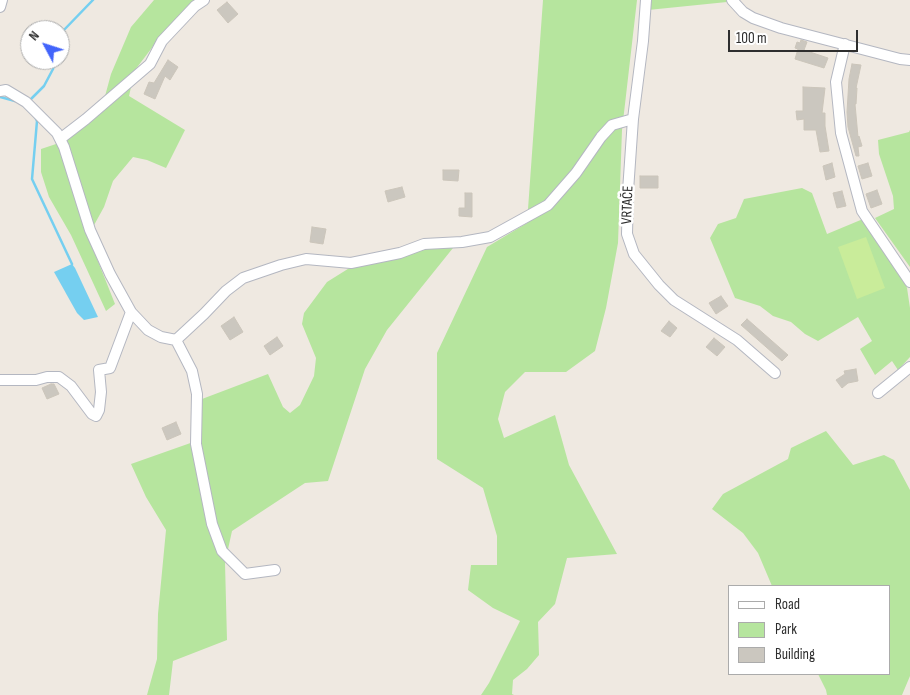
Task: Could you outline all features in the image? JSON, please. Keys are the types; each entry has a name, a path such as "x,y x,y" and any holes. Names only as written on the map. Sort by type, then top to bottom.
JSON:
{"street":[{"path":"0,7 2,0"},
{"path":"60,139 150,64 162,41 195,6 204,0"},
{"name":"VRTAČE","path":"646,0 633,119 627,234 634,254 674,300 737,340 775,373"},
{"path":"732,0 743,12 752,18 781,28 910,60"},
{"path":"845,44 836,82 841,133 862,211 910,282"},
{"path":"0,91 6,90 26,102 57,133 90,230 110,274 131,312 148,330 162,338 176,340"},
{"path":"176,340 226,291 243,278 281,265 306,260 351,263 400,253 424,244 462,242 490,236 548,205 576,173 601,136 612,125 633,119"},
{"path":"0,380 36,380 47,377 59,377 71,386 92,414 96,416 99,410 101,392 99,370 110,368 131,312"},
{"path":"176,340 192,371 197,394 196,444 212,524 222,551 245,574 275,570"},
{"path":"878,393 910,366"}],"green space":[{"path":"154,0 199,0 188,7 167,28 135,70 129,96 185,130 166,168 147,160 133,157 113,181 104,207 88,236 115,304 106,311 71,235 49,197 41,172 41,149 59,143 101,111 111,74 131,27"},
{"path":"543,0 637,0 622,130 618,243 606,308 595,351 566,372 525,372 505,392 498,419 504,438 555,415 569,465 617,554 567,558 555,604 538,622 539,655 527,669 513,680 512,694 514,695 481,695 520,621 493,608 468,590 471,565 497,565 497,536 483,488 437,459 437,353 487,247 527,223"},
{"path":"649,0 726,0 727,2 648,10"},
{"path":"910,130 910,267 875,218 894,209 893,196 879,154 878,140 909,132"},
{"path":"802,188 812,193 827,234 863,219 901,273 907,288 910,308 910,357 898,370 892,361 875,375 860,349 872,341 858,317 818,341 805,334 791,322 773,316 760,306 735,298 710,238 718,224 736,218 744,199"},
{"path":"866,237 885,288 857,299 838,247"},
{"path":"422,248 453,248 387,330 365,369 328,481 305,483 232,531 225,563 227,640 173,661 169,695 147,695 157,659 158,614 166,530 146,497 131,464 199,440 202,399 268,374 283,407 290,413 300,405 314,376 316,358 302,324 304,313 327,282 351,267"},
{"path":"826,431 853,465 884,455 894,460 910,490 910,676 902,695 827,695 818,675 890,675 890,585 772,585 758,553 743,533 712,509 723,494 788,459 791,448"}],"water":[{"path":"72,264 98,317 84,320 77,313 54,272"}],"building":[{"path":"227,2 238,14 228,23 217,10"},
{"path":"801,40 807,42 804,50 828,58 824,68 795,59 798,49 795,48 797,42 800,43"},
{"path":"168,60 178,67 170,80 165,76 155,99 144,94 149,82 154,83"},
{"path":"852,64 861,65 855,104 858,137 862,146 858,147 859,156 856,156 848,127 849,79"},
{"path":"803,87 825,88 822,113 825,113 829,151 820,152 816,130 804,130 804,119 797,120 796,111 803,111"},
{"path":"832,163 835,177 826,180 823,166"},
{"path":"868,163 872,176 862,179 858,166"},
{"path":"443,170 459,170 458,181 443,180"},
{"path":"640,176 658,176 658,188 640,188"},
{"path":"402,187 405,197 388,202 385,191"},
{"path":"877,190 882,204 871,208 866,194"},
{"path":"842,191 846,206 837,208 833,193"},
{"path":"465,193 472,193 472,217 459,216 459,208 465,208"},
{"path":"312,227 326,229 323,244 310,242"},
{"path":"721,296 728,306 716,314 709,303"},
{"path":"234,317 243,332 230,340 221,326"},
{"path":"747,319 788,355 782,361 741,325"},
{"path":"669,321 677,328 670,337 661,331"},
{"path":"277,337 283,346 270,355 264,346"},
{"path":"714,338 725,347 717,356 706,347"},
{"path":"856,369 858,381 848,383 842,388 836,380 845,374 844,371"},
{"path":"54,384 59,394 47,399 42,388"},
{"path":"176,422 181,434 167,440 162,428"}],"waterway":[{"path":"70,24 93,0"},
{"path":"30,100 44,86 52,70"},
{"path":"0,97 15,101"},
{"path":"35,117 37,121 32,179 72,264"}]}
